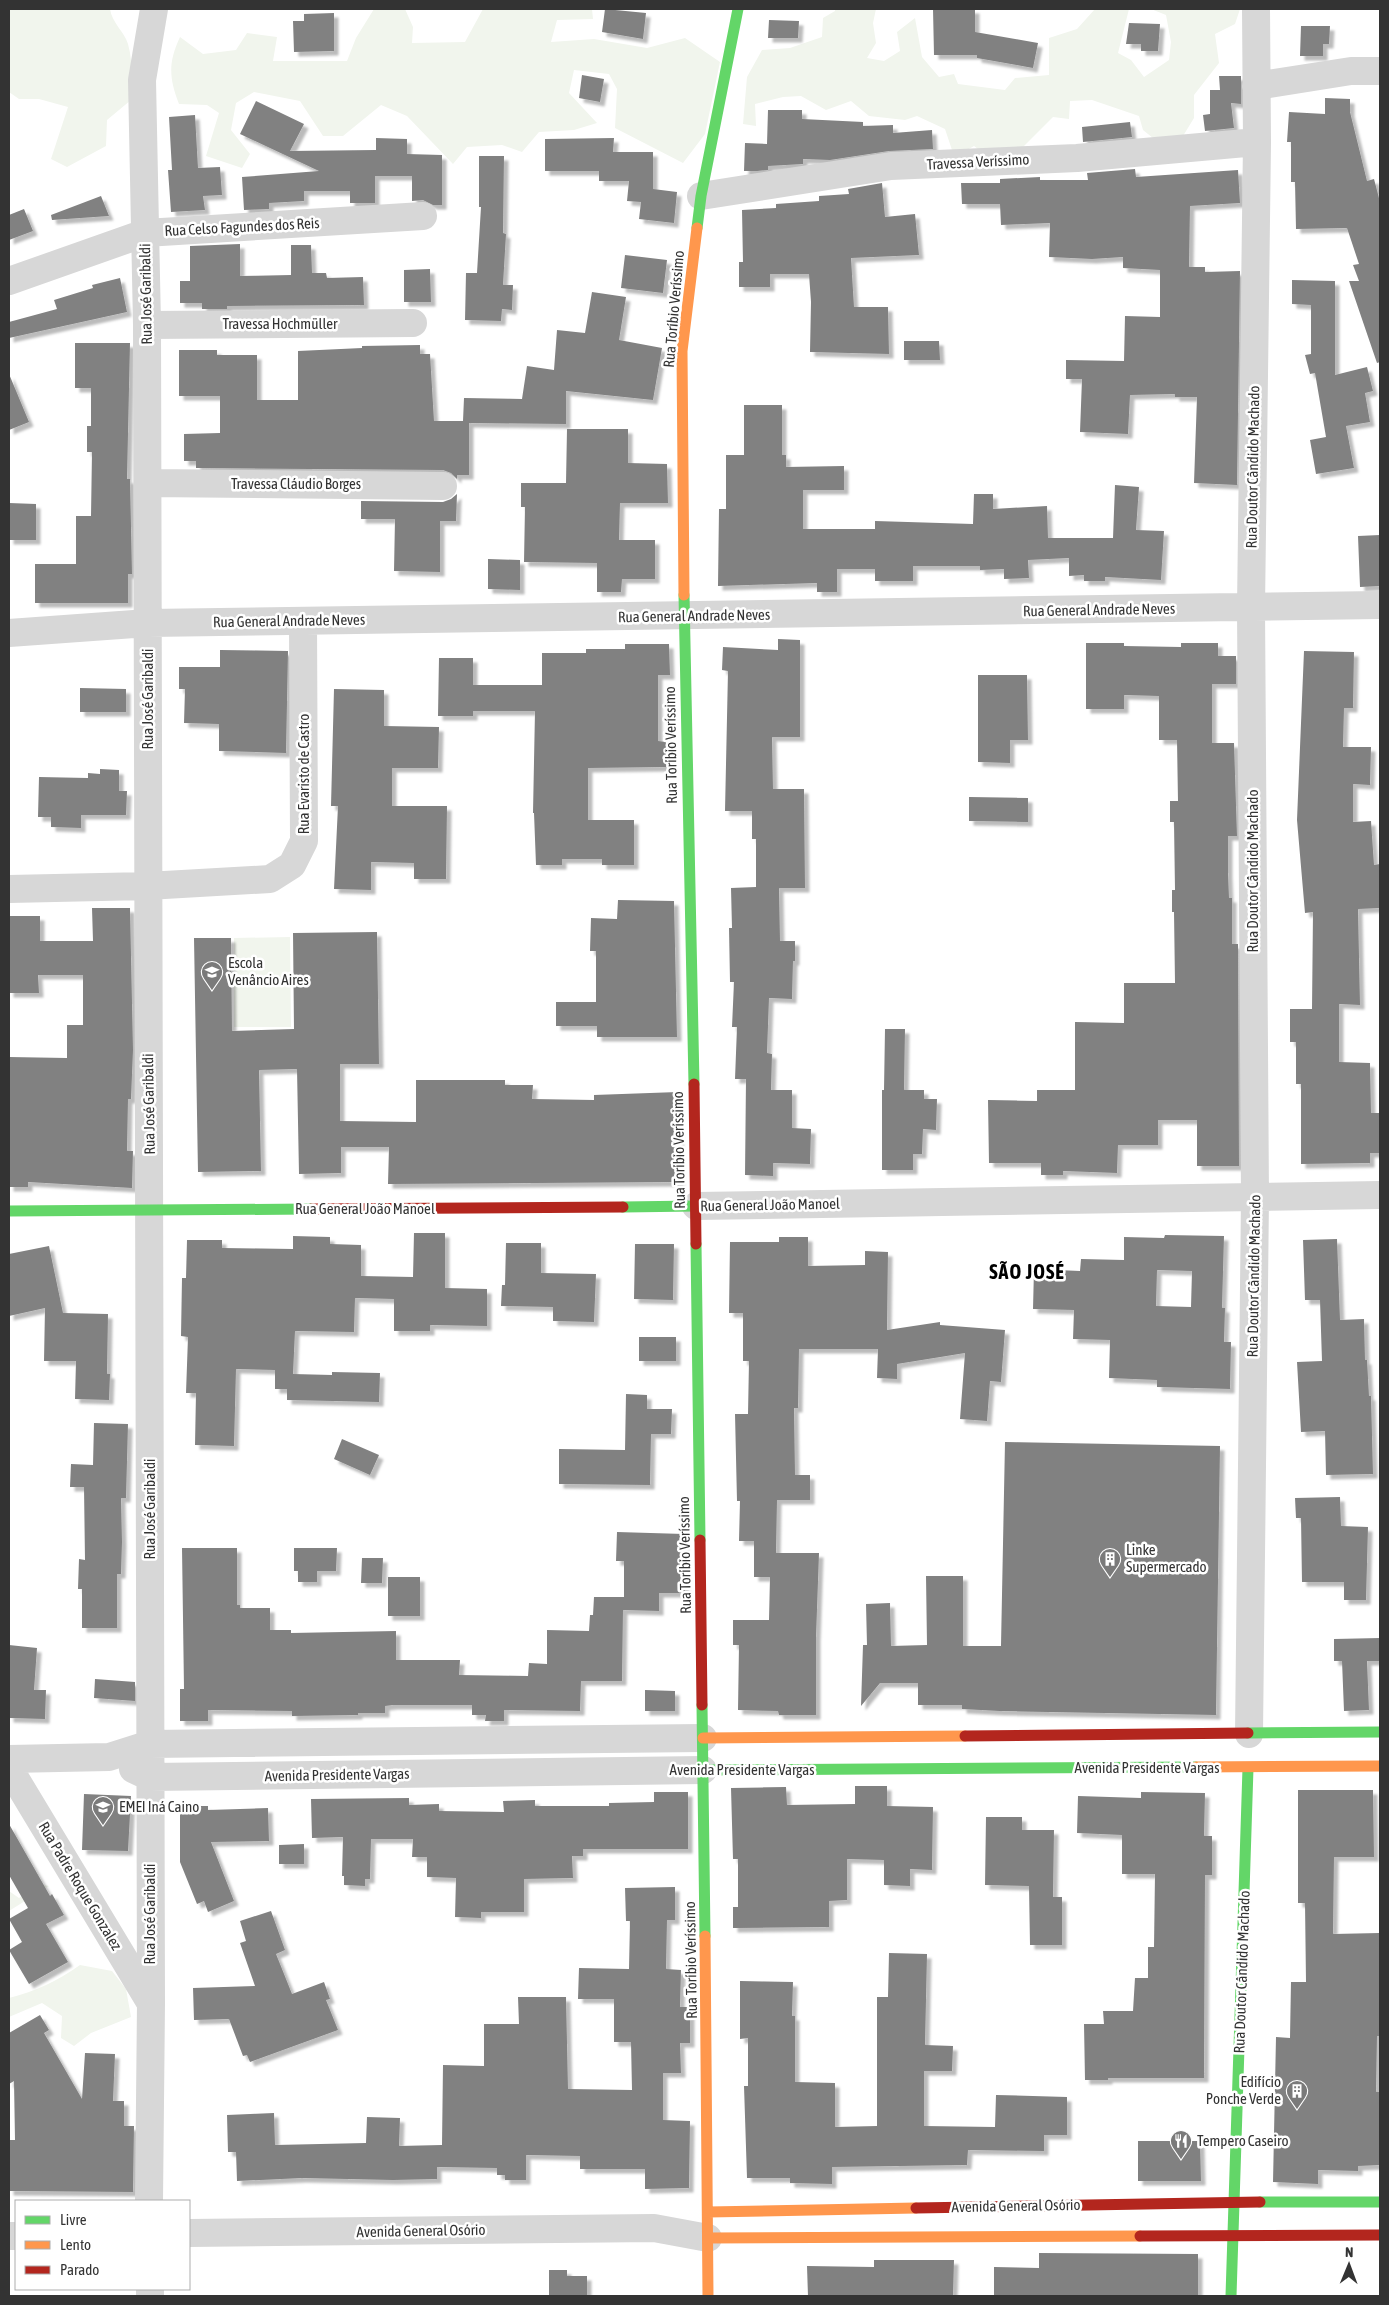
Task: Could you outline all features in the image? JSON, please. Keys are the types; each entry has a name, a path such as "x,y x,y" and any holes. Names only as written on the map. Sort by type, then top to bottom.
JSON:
{"main road":[{"name":"Rua Toríbio Veríssimo","path":"708,2296 704,1770 696,1206 684,616 682,351 701,196 738,9"},
{"name":"Rua General João Manoel","path":"9,1211 696,1206"},
{"name":"Avenida Presidente Vargas","path":"703,1738 1249,1747 1380,1732"},
{"path":"1249,1747 1258,1764 1248,1768 1240,1764 1249,1747"},
{"name":"Avenida Presidente Vargas","path":"704,1770 1380,1766"},
{"name":"Rua Doutor Cândido Machado","path":"1232,2296 1248,1768"},
{"name":"Avenida General Osório","path":"708,2225 927,2223 1067,2205 1380,2202"},
{"path":"1066,2236 1067,2205"},
{"name":"Avenida General Osório","path":"708,2225 927,2223 1066,2236 1380,2235"}],"street":[{"name":"Rua José Garibaldi","path":"148,2200 151,2003 150,1210 147,886 148,483 142,80 147,38 154,9"},
{"name":"Rua Doutor Cândido Machado","path":"1249,1747 1255,1197 1251,608 1257,142 1256,9"},
{"path":"1256,86 1351,71 1380,71"},
{"name":"Travessa Veríssimo","path":"701,196 891,166 1077,158 1257,142"},
{"name":"Rua Celso Fagundes dos Reis","path":"9,281 145,233 423,216"},
{"name":"Travessa Hochmüller","path":"147,325 413,323"},
{"name":"Travessa Cláudio Borges","path":"148,483 443,486"},
{"name":"Rua General Andrade Neves","path":"9,633 148,623 1380,605"},
{"name":"Rua Evaristo de Castro","path":"9,889 147,886 270,879 292,865 304,841 303,621"},
{"name":"Rua General João Manoel","path":"696,1206 1380,1195"},
{"name":"Avenida Presidente Vargas","path":"9,1759 109,1757 150,1744 703,1738"},
{"name":"Avenida Presidente Vargas","path":"109,1757 150,1777 704,1770"},
{"name":"Rua Padre Roque Gonzalez","path":"9,1768 151,2003"},
{"name":"Avenida General Osório","path":"190,2234 654,2228 708,2225"}],"shaded area":[{"path":"9,9 110,9 113,19 128,44 132,79 131,100 107,120 106,146 67,167 51,159 68,107 39,99 19,99 9,92"},
{"path":"374,9 405,9 413,27 412,43 465,42 483,9 592,9 593,19 557,20 551,42 594,39 647,48 685,38 720,62 705,134 683,163 615,128 617,89 609,74 574,70 569,93 597,123 574,130 539,132 522,152 502,145 467,147 453,164 407,116 381,105 343,136 323,136 300,101 254,92 236,103 231,130 250,154 242,168 206,156 219,113 207,105 179,104 173,86 171,70 173,55 180,37 203,54 236,50 247,33 277,37 273,61 347,61 356,38"},
{"path":"835,9 876,9 873,23 876,43 867,58 884,61 900,51 897,32 915,18 922,57 939,77 954,74 958,84 1005,90 1015,78 1049,75 1049,38 1077,29 1095,9 1129,9 1118,53 1131,60 1144,77 1169,60 1171,42 1166,15 1151,9 1240,9 1235,24 1215,34 1219,63 1194,95 1194,118 1183,136 1158,142 1143,130 1139,116 1092,100 1070,101 1069,119 1053,117 1021,149 986,155 974,146 962,153 952,150 945,129 917,116 905,120 869,116 851,101 826,110 801,96 783,97 755,104 756,126 743,124 747,77 762,50 790,48 822,37 823,18 835,11"},
{"path":"290,937 291,1027 234,1027 234,938"},
{"path":"40,1884 49,1886 9,1911 9,1891 19,1898"},
{"path":"80,1965 112,1971 126,1989 131,2017 91,2033 74,2046 61,2038 62,2016 42,2003 9,2017 9,1998 46,1985"}],"building":[{"path":"605,9 646,13 643,39 602,32"},
{"path":"933,9 975,9 975,32 1038,43 1033,68 977,58 977,55 934,55"},
{"path":"334,13 334,51 294,52 293,21 304,21 304,14"},
{"path":"769,20 799,21 798,38 768,38"},
{"path":"1129,23 1160,24 1158,51 1141,51 1141,44 1126,44"},
{"path":"1301,26 1330,26 1329,44 1323,44 1323,56 1300,56"},
{"path":"582,75 604,79 600,102 579,98"},
{"path":"1219,76 1241,76 1241,104 1231,103 1234,128 1205,131 1203,115 1210,114 1210,90 1220,90"},
{"path":"1325,98 1350,99 1350,112 1367,181 1374,179 1380,202 1380,362 1377,363 1349,281 1359,281 1353,265 1359,264 1347,228 1296,229 1295,182 1291,182 1291,142 1287,142 1289,112 1325,114"},
{"path":"256,101 304,124 290,151 376,150 376,138 407,139 407,154 442,155 442,205 433,205 423,200 412,201 412,176 375,176 375,203 350,203 350,191 304,191 304,201 269,203 269,209 244,210 242,177 319,171 240,134"},
{"path":"768,110 802,110 802,119 863,122 863,126 893,125 893,133 932,130 933,149 889,151 830,160 803,159 803,164 768,166 768,170 744,171 745,143 767,144"},
{"path":"195,115 198,168 220,167 222,195 203,196 205,210 171,212 168,170 172,170 169,117"},
{"path":"1130,122 1132,137 1083,142 1082,127"},
{"path":"614,138 613,152 653,152 653,189 677,192 674,223 639,219 641,202 627,201 629,181 599,181 599,171 545,171 545,139"},
{"path":"479,156 504,156 503,233 506,234 503,285 513,285 512,310 502,309 501,321 465,320 466,273 477,273 481,207 479,207"},
{"path":"1135,169 1136,177 1238,170 1240,203 1190,206 1189,267 1205,267 1205,272 1240,271 1237,485 1194,483 1197,397 1175,397 1175,394 1130,395 1128,434 1080,432 1082,379 1066,379 1066,360 1124,361 1125,316 1160,317 1160,270 1123,268 1123,257 1092,259 1049,257 1050,223 1001,225 1000,204 962,204 961,183 1000,183 1000,179 1040,177 1040,180 1088,180 1087,173"},
{"path":"882,183 885,217 915,214 919,255 851,258 854,307 888,307 889,354 810,352 811,302 809,274 770,274 770,287 739,287 739,262 743,262 742,210 776,208 776,204 819,201 819,196 849,194 848,189"},
{"path":"101,196 109,216 52,220 51,215"},
{"path":"24,209 33,231 9,240 9,215"},
{"path":"240,244 240,276 291,275 291,245 311,245 312,273 326,273 327,278 363,277 364,305 227,306 227,309 202,309 202,303 180,303 180,281 190,281 190,246"},
{"path":"625,255 667,260 663,293 621,288"},
{"path":"430,269 431,302 404,302 404,270"},
{"path":"120,278 127,312 9,338 9,322 57,309 54,300 93,288 92,285"},
{"path":"1292,280 1335,281 1335,375 1367,367 1373,391 1365,393 1370,422 1346,426 1354,468 1316,474 1310,440 1326,437 1315,373 1310,374 1305,355 1311,354 1311,305 1292,304"},
{"path":"592,292 626,297 619,340 662,348 653,400 566,391 566,424 469,423 469,475 457,475 457,479 451,473 443,470 196,468 196,461 184,461 184,434 220,433 220,396 179,396 179,350 217,350 217,355 257,355 257,400 298,400 298,351 362,348 362,346 420,345 420,354 430,354 434,421 463,421 464,398 522,399 527,366 554,370 557,330 585,333"},
{"path":"904,341 939,341 940,360 904,360"},
{"path":"75,343 130,343 127,479 130,479 132,574 128,574 128,603 35,603 35,564 76,564 76,516 91,516 92,452 87,452 87,426 91,426 91,388 75,388"},
{"path":"9,374 29,422 9,430"},
{"path":"744,405 782,405 782,455 786,455 786,467 844,466 844,490 803,490 803,529 875,529 875,521 973,524 974,494 993,494 993,509 1047,506 1048,538 1113,538 1115,485 1139,487 1136,530 1164,531 1161,580 1105,577 1105,581 1084,581 1084,575 1069,576 1069,558 1028,560 1029,578 1004,579 1004,569 980,570 980,566 913,566 913,581 875,581 875,569 837,569 837,592 817,592 817,583 718,586 719,509 726,509 726,455 744,455"},
{"path":"567,429 628,429 628,463 667,464 668,503 620,503 619,540 655,540 655,579 622,579 621,592 597,592 597,563 524,562 525,507 521,507 521,483 566,483"},
{"path":"457,494 456,521 440,521 440,572 394,571 395,519 361,519 361,501 443,502"},
{"path":"9,503 36,504 36,540 9,540"},
{"path":"1380,535 1380,586 1360,587 1358,536"},
{"path":"488,559 520,560 520,590 488,589"},
{"path":"778,639 800,640 800,737 772,737 773,789 804,789 805,888 779,888 780,941 795,941 795,961 793,961 792,999 769,998 767,1053 772,1054 771,1090 792,1090 792,1128 811,1129 810,1164 773,1163 773,1176 745,1175 746,1079 735,1079 737,1027 732,1027 734,982 730,982 729,928 732,928 731,888 756,887 756,839 752,839 752,811 725,811 728,671 722,670 723,647 778,650"},
{"path":"1086,643 1124,643 1124,646 1181,647 1181,643 1218,643 1218,656 1236,656 1236,684 1212,684 1212,743 1234,743 1237,836 1228,836 1228,873 1229,898 1232,898 1232,944 1238,944 1239,1166 1197,1166 1197,1120 1158,1120 1158,1145 1118,1145 1117,1173 1063,1171 1063,1175 1041,1175 1041,1163 989,1163 988,1100 1037,1101 1037,1090 1075,1090 1075,1022 1124,1023 1124,983 1175,983 1174,912 1172,912 1172,890 1175,890 1174,822 1170,822 1170,801 1178,801 1177,740 1159,740 1159,696 1124,695 1124,709 1086,709"},
{"path":"625,644 669,644 670,675 658,675 658,741 666,742 666,767 588,768 588,820 634,820 634,865 602,865 602,859 562,859 562,865 536,865 533,813 535,711 473,711 473,716 438,716 439,658 473,658 473,685 542,685 542,653 586,653 586,649 625,649"},
{"path":"220,650 288,651 286,753 219,751 219,724 184,723 185,689 179,689 179,667 220,667"},
{"path":"1304,651 1354,652 1353,708 1344,708 1343,747 1371,747 1370,785 1353,784 1353,822 1371,821 1374,865 1380,864 1380,908 1358,909 1360,1005 1339,1004 1339,1062 1370,1063 1371,1113 1380,1113 1380,1153 1370,1153 1370,1163 1301,1164 1301,1084 1296,1084 1296,1042 1290,1042 1290,1009 1312,1009 1313,912 1305,913 1297,820"},
{"path":"978,675 1027,675 1028,740 1010,740 1010,763 978,762"},
{"path":"80,688 126,689 126,712 80,712"},
{"path":"334,689 384,690 384,726 439,727 438,768 392,768 392,806 447,806 446,879 414,879 414,863 371,862 371,890 334,889 338,806 331,806"},
{"path":"100,769 119,770 119,791 127,791 126,815 81,815 81,828 51,827 51,817 38,817 39,777 88,778 88,773 100,774"},
{"path":"969,797 1028,798 1028,822 969,821"},
{"path":"618,900 674,901 677,1037 597,1037 597,1026 556,1026 556,1002 596,1002 596,951 590,951 591,918 617,919"},
{"path":"92,908 130,908 133,1050 131,1099 128,1099 127,1151 133,1151 132,1188 28,1182 28,1187 9,1187 9,1057 67,1058 67,1025 83,1025 83,975 38,975 39,993 9,993 9,916 40,916 40,941 93,941"},
{"path":"377,932 379,1064 340,1064 340,1121 416,1122 416,1080 505,1080 505,1085 533,1085 532,1099 594,1100 594,1095 678,1092 680,1182 388,1184 389,1147 341,1147 341,1173 299,1174 297,1069 259,1070 261,1171 198,1172 194,938 231,938 232,1031 294,1029 293,933"},
{"path":"885,1029 905,1029 904,1090 924,1090 924,1099 937,1099 936,1130 923,1129 922,1154 913,1154 913,1170 882,1170 882,1090 884,1090"},
{"path":"414,1233 445,1233 445,1288 487,1289 487,1326 430,1325 430,1331 394,1331 394,1299 355,1298 354,1332 295,1331 293,1374 332,1375 332,1372 380,1373 379,1402 287,1400 287,1389 275,1389 275,1370 236,1369 234,1446 195,1445 196,1393 186,1393 188,1337 181,1336 182,1278 186,1278 187,1240 222,1240 222,1248 293,1249 293,1236 330,1237 330,1244 361,1245 361,1276 413,1277"},
{"path":"1165,1235 1224,1236 1222,1308 1225,1308 1224,1342 1231,1342 1230,1389 1157,1387 1157,1380 1109,1378 1110,1340 1073,1339 1074,1310 1033,1309 1034,1269 1080,1271 1081,1259 1124,1260 1124,1237 1164,1238","holes":["1157,1270 1192,1271 1191,1307 1156,1306"]},
{"path":"779,1237 808,1237 808,1266 865,1265 865,1251 888,1252 887,1330 940,1322 940,1325 1005,1330 1001,1382 990,1381 987,1421 960,1419 965,1353 897,1364 897,1379 877,1378 878,1349 799,1349 798,1408 794,1408 795,1475 810,1475 810,1500 777,1500 776,1553 819,1553 816,1715 779,1715 778,1711 738,1710 739,1645 733,1645 733,1620 769,1620 770,1577 754,1577 754,1541 739,1541 740,1501 737,1501 735,1414 748,1414 749,1361 743,1361 743,1313 729,1313 730,1242 779,1242"},
{"path":"1337,1239 1340,1320 1364,1319 1365,1360 1367,1360 1369,1396 1371,1396 1373,1474 1326,1475 1325,1431 1301,1432 1297,1362 1322,1361 1320,1300 1305,1300 1303,1240"},
{"path":"506,1243 541,1243 541,1273 596,1274 594,1322 553,1321 553,1307 501,1306 502,1285 505,1285"},
{"path":"635,1244 674,1244 673,1300 634,1299"},
{"path":"49,1246 63,1313 108,1314 107,1374 110,1374 109,1400 75,1399 76,1361 44,1361 45,1308 9,1316 9,1254"},
{"path":"639,1337 676,1337 676,1361 639,1361"},
{"path":"626,1394 647,1395 647,1409 672,1409 671,1434 651,1434 650,1485 559,1484 559,1449 625,1450"},
{"path":"94,1423 128,1424 126,1498 121,1498 122,1542 121,1574 117,1574 117,1628 82,1628 82,1589 78,1589 79,1559 85,1560 84,1487 70,1487 71,1464 93,1465"},
{"path":"342,1439 379,1455 370,1475 334,1459"},
{"name":"Linke Supermercado","path":"1005,1442 1220,1446 1216,1715 1000,1711 962,1709 962,1705 918,1705 918,1683 880,1683 861,1706 863,1645 867,1645 866,1604 890,1603 891,1646 927,1645 926,1576 963,1576 963,1646 1001,1646"},
{"path":"1340,1497 1341,1526 1368,1527 1366,1600 1344,1600 1344,1582 1302,1582 1301,1518 1296,1518 1295,1498"},
{"path":"617,1532 684,1534 685,1593 659,1593 659,1611 623,1610 622,1681 581,1681 580,1711 504,1710 504,1721 485,1721 486,1715 472,1715 472,1705 393,1705 385,1706 385,1713 358,1713 358,1715 292,1716 292,1711 208,1710 208,1721 180,1721 180,1689 184,1689 182,1548 237,1548 237,1605 240,1605 240,1608 270,1608 270,1630 291,1630 291,1633 396,1631 396,1660 460,1660 459,1675 528,1676 529,1663 547,1664 547,1630 589,1631 590,1615 593,1615 594,1597 624,1597 624,1561 616,1561"},
{"path":"294,1548 337,1548 336,1571 317,1571 317,1582 298,1582 298,1571 294,1571"},
{"path":"362,1558 383,1558 382,1583 361,1583"},
{"path":"388,1577 420,1577 420,1616 388,1616"},
{"path":"1380,1638 1380,1661 1367,1661 1369,1710 1344,1711 1342,1661 1334,1661 1334,1639"},
{"path":"9,1645 37,1648 34,1690 46,1690 45,1719 9,1718"},
{"path":"95,1679 135,1682 135,1701 94,1698"},
{"path":"645,1690 675,1691 675,1711 645,1711"},
{"path":"855,1786 887,1786 887,1806 933,1807 932,1870 910,1869 910,1886 884,1885 884,1860 847,1859 847,1900 829,1901 829,1927 733,1928 733,1907 738,1907 738,1859 733,1859 731,1788 786,1787 787,1805 855,1804"},
{"path":"1298,1790 1373,1790 1374,1857 1334,1857 1333,1934 1380,1933 1380,2036 1377,2036 1376,2092 1380,2092 1380,2165 1358,2166 1358,2171 1318,2170 1318,2184 1273,2182 1276,2037 1290,2038 1291,1982 1306,1982 1305,1903 1298,1903"},
{"path":"654,1792 688,1792 688,1849 583,1849 583,1856 572,1856 573,1878 524,1879 524,1912 481,1912 481,1918 455,1917 456,1878 427,1877 427,1857 412,1857 413,1839 371,1839 370,1879 365,1879 365,1886 344,1885 344,1876 342,1876 343,1837 312,1838 311,1799 409,1798 409,1805 439,1804 439,1811 504,1812 503,1801 535,1800 535,1806 609,1806 609,1803 654,1802"},
{"path":"1141,1792 1205,1793 1204,1836 1212,1836 1212,1875 1205,1875 1204,2078 1108,2078 1108,2080 1085,2080 1084,2024 1104,2024 1103,2011 1133,2011 1135,1978 1148,1978 1148,1947 1154,1947 1155,1874 1122,1874 1122,1835 1077,1833 1078,1796 1141,1798"},
{"path":"84,1794 131,1796 128,1851 82,1850"},
{"path":"180,1806 208,1806 208,1810 268,1808 269,1841 211,1842 234,1901 208,1912 204,1901 197,1904 180,1862"},
{"path":"986,1817 1022,1817 1022,1830 1054,1830 1053,1897 1062,1897 1062,1945 1030,1945 1029,1886 985,1885"},
{"path":"9,1824 50,1896 52,1894 64,1915 46,1924 68,1962 29,1984 9,1950 22,1942 9,1919 28,1908 9,1875"},
{"path":"304,1844 304,1864 279,1864 279,1845"},
{"path":"675,1887 675,1920 667,1920 666,1969 681,1970 680,2007 690,2007 690,2043 680,2043 681,2073 663,2073 663,2120 690,2121 689,2188 645,2189 645,2169 580,2169 580,2156 526,2155 526,2180 505,2180 505,2175 497,2175 497,2168 437,2167 437,2179 302,2178 237,2181 236,2152 228,2152 227,2115 274,2113 275,2145 366,2143 367,2117 400,2118 399,2146 442,2145 443,2065 484,2066 484,2024 519,2024 518,1997 566,1997 568,2089 632,2090 631,2042 614,2042 614,1999 578,1999 579,1968 629,1969 630,1921 626,1921 625,1888"},
{"path":"271,1911 285,1950 276,1954 292,1994 324,1982 330,1999 326,2000 338,2030 250,2062 247,2055 243,2056 229,2019 194,2020 193,1988 255,1986 240,1943 246,1941 240,1921"},
{"path":"889,1953 927,1954 925,2045 953,2046 952,2071 924,2071 924,2126 995,2127 996,2095 1067,2097 1067,2135 1044,2135 1044,2151 968,2150 967,2165 832,2167 832,2184 790,2183 790,2178 747,2178 744,2086 748,2086 748,2038 740,2039 740,1981 793,1982 792,2016 795,2016 795,2082 835,2083 835,2127 877,2126 877,1997 888,1997"},
{"path":"40,2015 49,2030 44,2033 82,2099 85,2053 115,2054 113,2101 124,2101 124,2126 134,2126 133,2192 9,2191 9,2140 15,2140 14,2081 9,2084 9,2033"},
{"path":"1138,2141 1200,2141 1201,2181 1138,2181"},
{"path":"1039,2253 1198,2254 1198,2296 994,2296 994,2267 1039,2268"},
{"path":"874,2260 954,2260 953,2296 808,2296 807,2266 874,2267"},
{"path":"549,2270 567,2270 567,2276 587,2276 587,2296 549,2296"}],"traffic: fast":[{"path":"697,228 701,196 738,9"},
{"path":"684,595 694,1084"},
{"path":"623,1207 696,1206"},
{"path":"9,1211 311,1209"},
{"path":"696,1244 700,1540"},
{"path":"702,1705 705,1936"},
{"path":"1248,1733 1380,1732"},
{"path":"703,1770 1196,1767"},
{"path":"1231,2296 1248,1768"},
{"path":"1260,2202 1380,2202"}],"traffic: slow":[{"path":"684,595 682,351 697,228"},
{"path":"703,1738 965,1736"},
{"path":"1196,1767 1380,1766"},
{"path":"705,1936 708,2296"},
{"path":"708,2212 916,2208"},
{"path":"708,2238 1140,2236"}],"traffic: jam":[{"path":"694,1084 696,1244"},
{"path":"311,1209 623,1207"},
{"path":"700,1540 702,1705"},
{"path":"965,1736 1248,1733"},
{"path":"916,2208 1260,2202"},
{"path":"1140,2236 1380,2235"}],"place":[{"name":"Escola Venâncio Aires","path":"212,991"},
{"name":"Linke Supermercado","path":"1110,1578"},
{"name":"EMEI Iná Caino","path":"103,1826"},
{"name":"Edifício Ponche Verde","path":"1297,2110"},
{"name":"Tempero Caseiro","path":"1181,2160"}],"district":[{"name":"SÃO JOSÉ","path":"1027,1272"}]}
